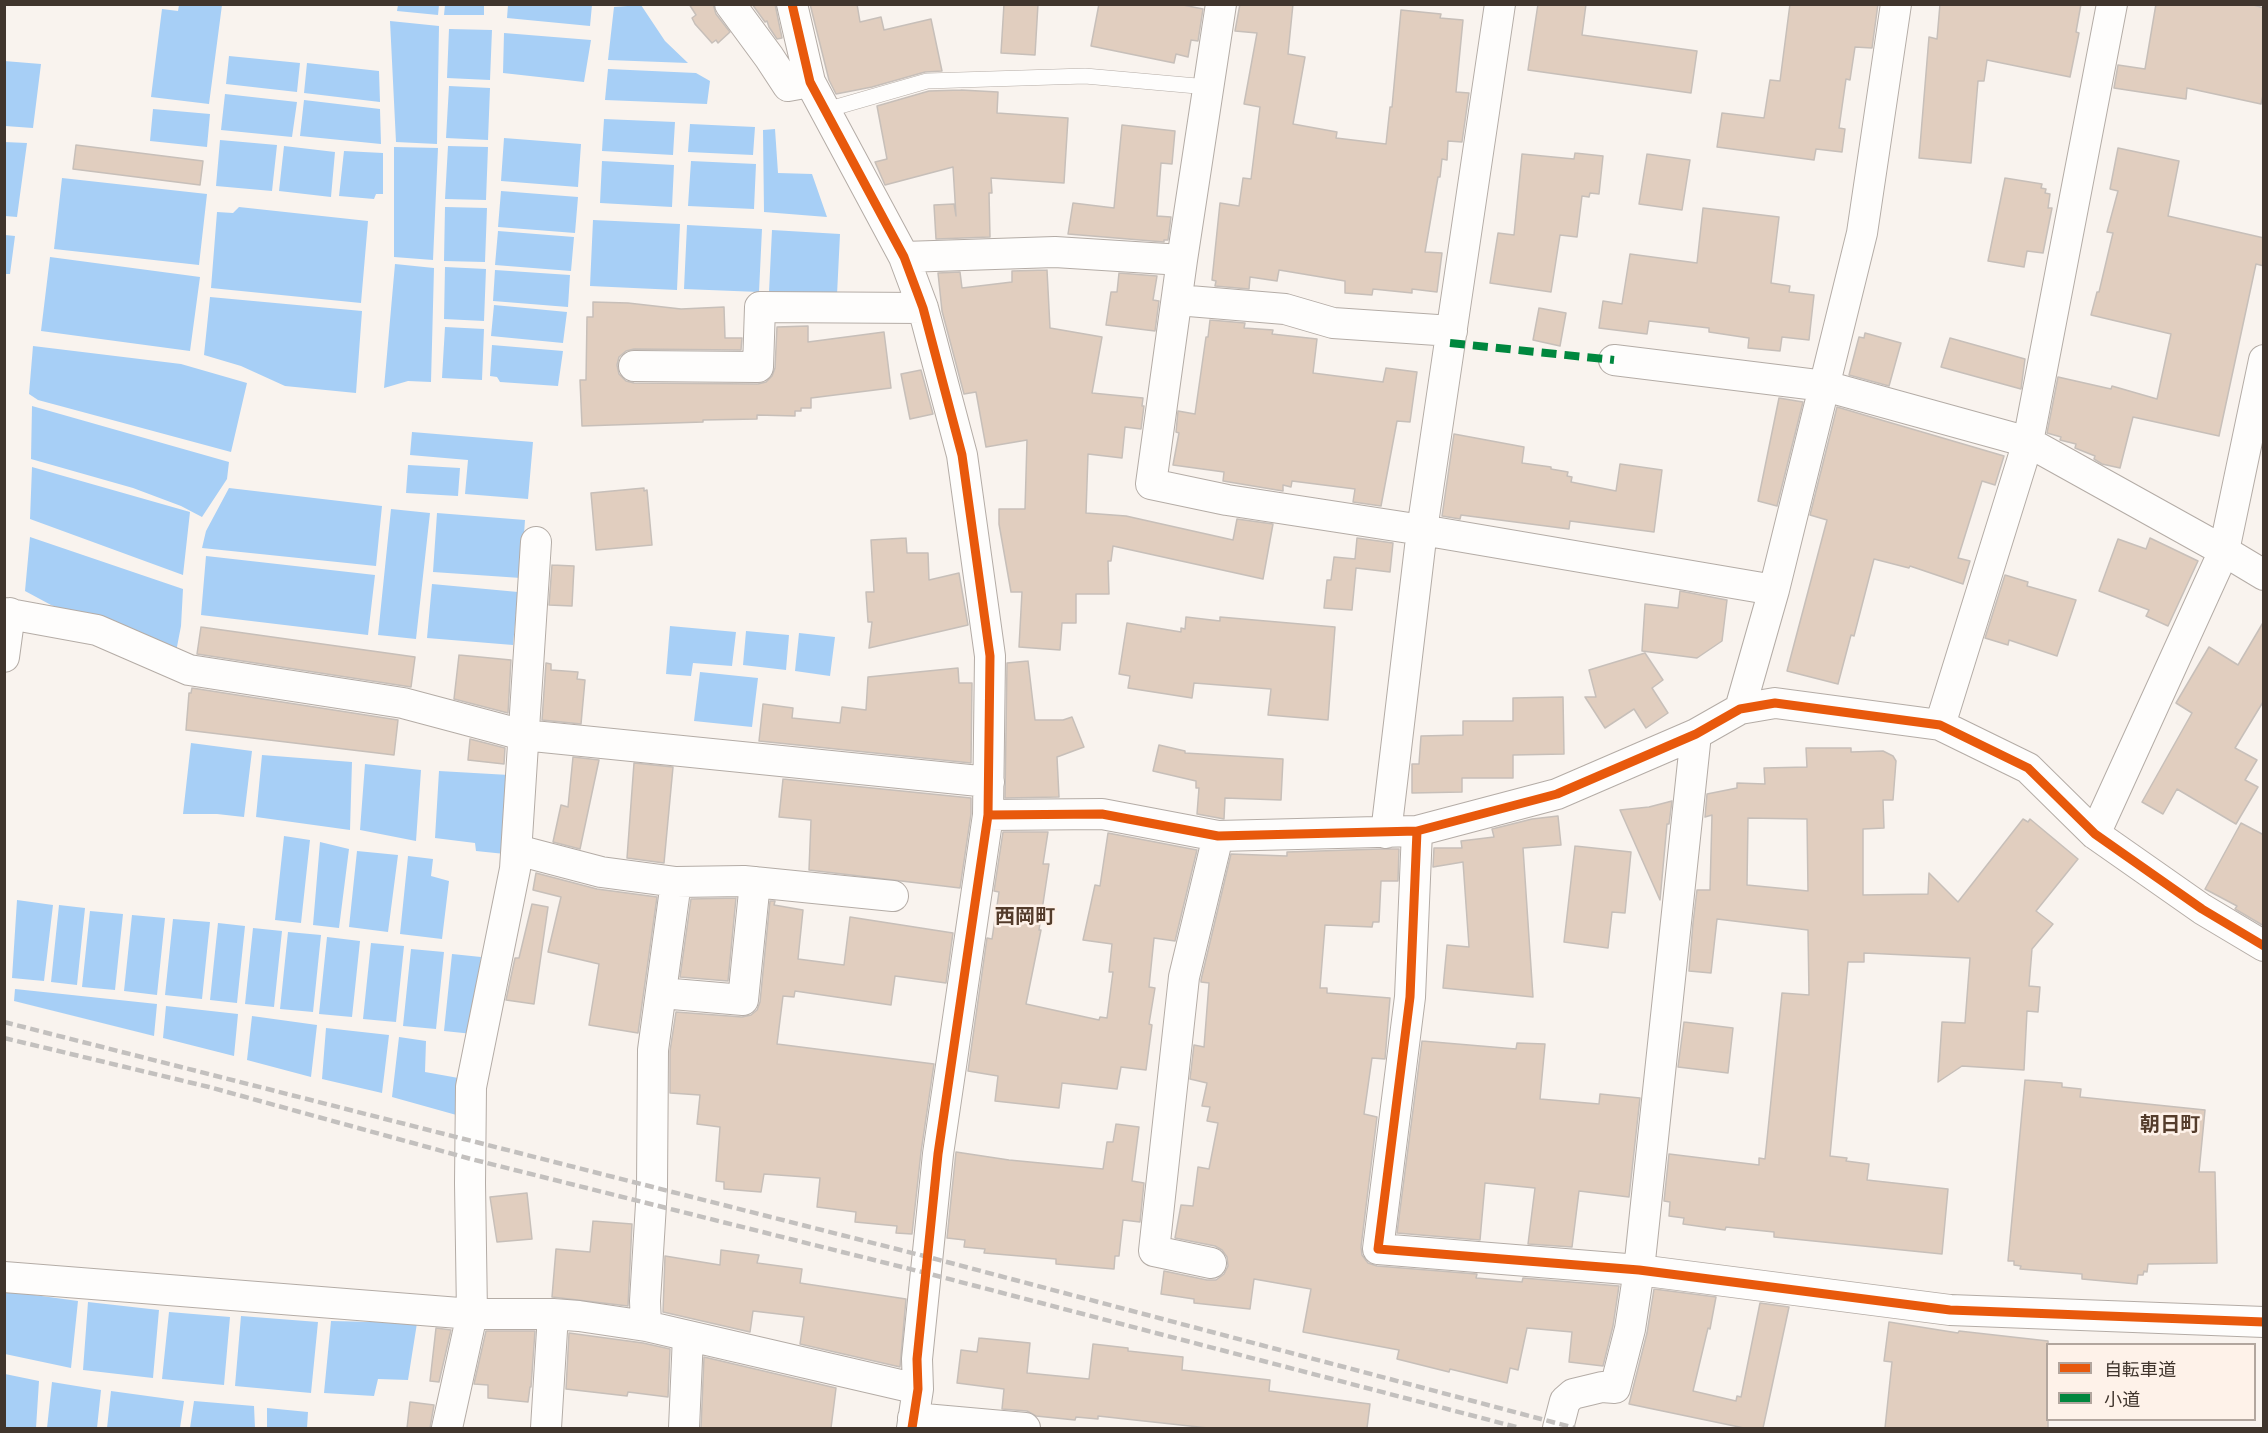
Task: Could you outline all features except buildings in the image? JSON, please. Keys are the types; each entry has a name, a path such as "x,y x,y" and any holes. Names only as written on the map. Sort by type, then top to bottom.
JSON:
{"street":[{"path":"730,4 788,86 810,82"},
{"path":"792,4 810,82 904,257 923,309 962,455 990,656 988,815 938,1154 917,1359 918,1389 912,1423 1024,1428"},
{"path":"1221,4 1176,300 1151,484 1227,500 1422,530 1774,590"},
{"path":"1386,833 1422,530 1500,4"},
{"path":"1740,709 1774,590 1862,232 1896,4"},
{"path":"1940,725 2028,442 2112,4"},
{"path":"904,257 1055,252 1182,260"},
{"path":"1176,300 1285,309 1333,323 1452,331"},
{"path":"634,366 758,367 760,308 923,309"},
{"path":"1614,360 1825,386 2028,442 2264,575"},
{"path":"2095,834 2224,551 2264,360"},
{"path":"447,1428 472,1314 471,1087 515,869 536,542"},
{"path":"4,657 7,613 97,630 189,670 403,703 523,735 989,782"},
{"path":"988,815 1102,814 1218,836 1417,831 1557,794 1696,734 1740,709 1774,703 1940,725 2028,768 2095,834 2202,909 2264,946"},
{"path":"1558,1428 1565,1401 1573,1394 1602,1387 1616,1388 1630,1329 1639,1270 1696,734"},
{"path":"1417,831 1410,997 1378,1249 1639,1270 1950,1310 2264,1322"},
{"path":"1211,1263 1154,1251 1184,977 1218,836"},
{"path":"517,850 601,872 676,882 755,882 893,896"},
{"path":"646,1326 645,1301 652,1188 654,1050 676,882"},
{"path":"661,993 743,1000 755,882"},
{"path":"4,1277 472,1314 553,1314 646,1326 918,1389"},
{"path":"546,1428 553,1314"},
{"path":"684,1428 688,1336"}],"lane":[{"path":"826,110 927,81 1085,76 1208,87"}],"water":[{"path":"179,5 222,5 209,104 151,97 162,9 178,11"},
{"path":"398,5 439,5 438,15 397,11"},
{"path":"445,5 484,5 484,15 444,15"},
{"path":"508,5 592,5 590,26 507,18"},
{"path":"641,5 665,41 688,63 608,60 614,7"},
{"path":"390,21 439,26 437,144 396,142"},
{"path":"449,29 492,30 490,80 447,78"},
{"path":"504,33 591,40 584,82 503,73"},
{"path":"229,56 300,63 297,92 226,84"},
{"path":"4,61 41,64 33,128 5,126"},
{"path":"307,63 379,71 380,102 304,93"},
{"path":"608,69 696,73 710,81 707,104 605,100"},
{"path":"449,86 490,88 488,140 446,138"},
{"path":"225,94 297,102 292,137 221,130"},
{"path":"304,100 380,109 381,144 300,136"},
{"path":"153,109 210,114 207,147 150,141"},
{"path":"604,119 675,122 673,155 602,151"},
{"path":"690,124 755,127 753,155 688,152"},
{"path":"775,129 778,173 812,174 827,217 764,212 763,130"},
{"path":"504,138 581,144 578,187 501,181"},
{"path":"220,140 277,145 272,191 216,186"},
{"path":"4,142 27,143 17,217 5,216"},
{"path":"284,146 335,152 331,197 279,191"},
{"path":"448,146 488,147 486,200 445,199"},
{"path":"394,147 438,148 433,260 394,257"},
{"path":"344,151 383,153 383,194 376,194 374,199 339,196"},
{"path":"602,161 674,165 672,207 600,203"},
{"path":"691,161 756,164 754,209 688,206"},
{"path":"62,178 207,194 199,265 54,249"},
{"path":"501,191 578,197 575,233 498,227"},
{"path":"239,207 368,221 361,303 211,288 217,212 233,213"},
{"path":"445,207 487,208 485,262 444,261"},
{"path":"593,220 680,224 677,290 590,286"},
{"path":"687,225 762,229 759,292 684,289"},
{"path":"772,230 840,234 837,295 769,292"},
{"path":"498,231 574,237 571,271 495,265"},
{"path":"5,235 15,236 10,274 5,274"},
{"path":"50,257 200,277 190,351 41,331"},
{"path":"395,264 434,268 431,382 408,381 384,388"},
{"path":"445,267 486,269 484,321 444,319"},
{"path":"495,270 570,275 568,307 493,301"},
{"path":"210,297 362,311 356,393 285,386 241,366 204,355"},
{"path":"494,305 567,312 563,343 491,336"},
{"path":"445,327 484,329 482,380 442,378"},
{"path":"492,345 563,351 558,386 500,382 497,377 490,376"},
{"path":"33,346 181,364 247,383 231,452 38,400 29,394"},
{"path":"32,406 229,462 227,479 202,517 181,506 133,488 31,459"},
{"path":"412,432 533,442 528,499 465,494 468,460 410,455"},
{"path":"408,465 460,468 458,496 406,493"},
{"path":"32,467 190,512 183,575 30,519"},
{"path":"229,488 382,506 376,566 202,548 206,531"},
{"path":"391,509 430,513 416,639 378,635"},
{"path":"437,513 525,520 521,578 433,572"},
{"path":"30,537 183,589 181,626 176,652 51,605 25,591"},
{"path":"206,556 375,575 368,635 201,615"},
{"path":"432,584 518,592 513,645 427,638"},
{"path":"670,626 736,632 732,666 693,663 691,676 666,674"},
{"path":"746,631 789,635 786,670 743,665"},
{"path":"799,633 835,637 830,676 795,671"},
{"path":"700,672 758,678 752,727 694,721"},
{"path":"191,743 252,751 244,817 183,814"},
{"path":"262,755 352,762 350,830 256,817"},
{"path":"365,764 421,770 416,841 360,830"},
{"path":"439,771 509,775 505,854 476,851 475,843 435,838"},
{"path":"284,836 310,840 301,923 275,920"},
{"path":"320,842 349,849 339,928 313,925"},
{"path":"357,851 398,855 388,932 349,927"},
{"path":"408,856 433,859 431,876 449,881 442,939 400,934"},
{"path":"17,900 53,905 44,981 12,978"},
{"path":"59,905 85,908 77,985 51,982"},
{"path":"90,911 123,914 115,990 82,987"},
{"path":"132,915 165,918 157,995 124,991"},
{"path":"173,919 210,922 202,999 165,995"},
{"path":"218,923 245,926 237,1003 210,1000"},
{"path":"253,928 282,931 274,1007 245,1004"},
{"path":"288,932 321,935 313,1012 280,1009"},
{"path":"327,937 360,941 352,1017 319,1014"},
{"path":"371,943 404,946 396,1022 363,1019"},
{"path":"411,949 444,952 436,1029 403,1026"},
{"path":"452,954 481,957 473,1034 444,1031"},
{"path":"15,989 157,1004 154,1036 14,1001"},
{"path":"166,1006 238,1014 234,1056 163,1038"},
{"path":"252,1016 317,1025 311,1077 247,1060"},
{"path":"326,1028 389,1035 382,1093 322,1079"},
{"path":"399,1037 426,1041 425,1072 464,1079 460,1116 392,1097"},
{"path":"5,1291 78,1301 71,1368 5,1354"},
{"path":"88,1302 159,1310 153,1378 83,1370"},
{"path":"169,1312 230,1317 224,1385 162,1379"},
{"path":"241,1316 318,1322 311,1393 235,1386"},
{"path":"331,1321 417,1323 408,1380 378,1379 374,1396 324,1393"},
{"path":"5,1374 39,1381 36,1428 5,1428"},
{"path":"52,1382 101,1390 97,1428 47,1428"},
{"path":"111,1391 184,1401 180,1428 107,1428"},
{"path":"194,1401 254,1406 255,1428 190,1428"},
{"path":"267,1408 308,1412 307,1428 267,1428"}],"railway":[{"path":"4,1022 928,1257 1575,1428"},
{"path":"4,1038 209,1087 471,1159 926,1273 1520,1428"}],"marked path":[{"path":"1450,343 1614,360"}],"cycle path":[{"path":"792,4 810,82 904,257 923,308 962,455 990,656 988,815 938,1154 917,1359 918,1389 912,1428"},
{"path":"988,815 1102,814 1218,836 1417,831 1557,794 1696,734 1740,709 1775,703 1940,725 2028,768 2095,834 2202,909 2264,946"},
{"path":"1417,831 1410,997 1378,1249 1639,1270 1950,1310 2264,1322"}],"district":[{"name":"西岡町","path":"1025,917"},
{"name":"朝日町","path":"2170,1125"}]}
